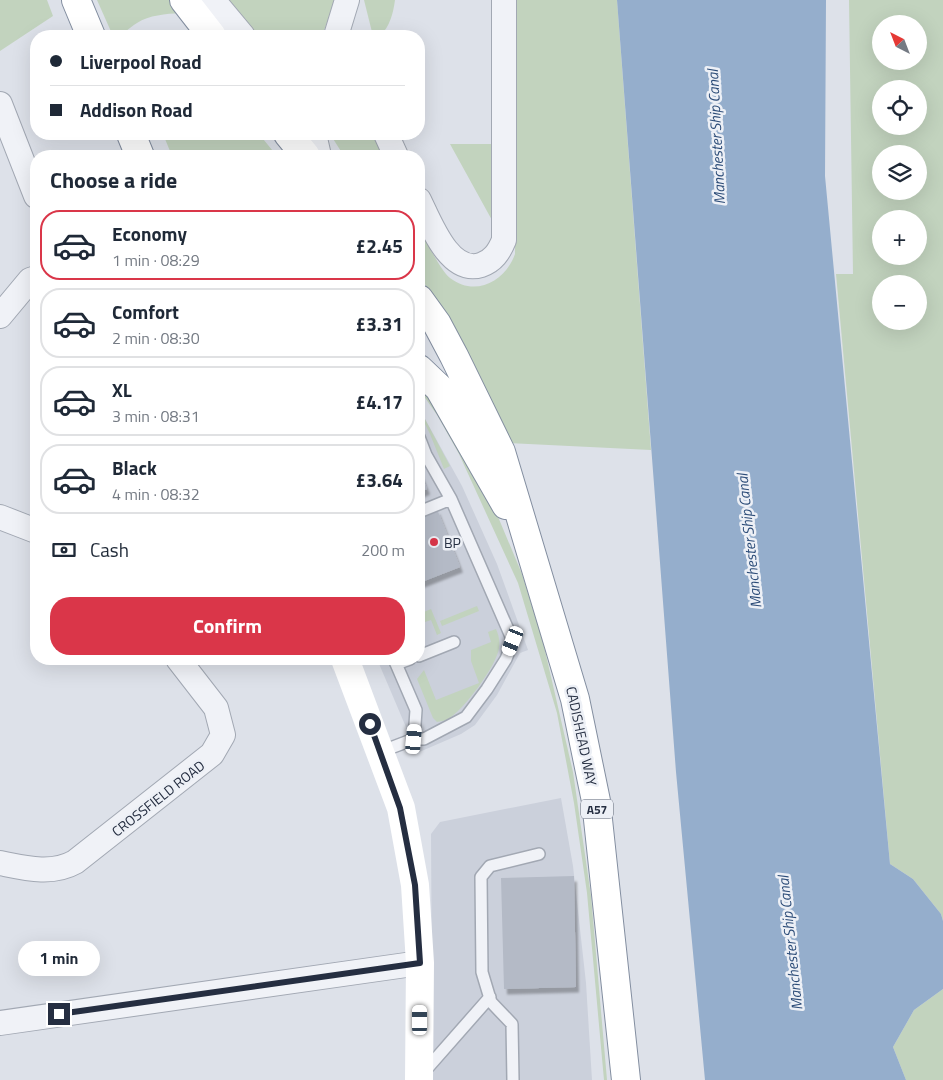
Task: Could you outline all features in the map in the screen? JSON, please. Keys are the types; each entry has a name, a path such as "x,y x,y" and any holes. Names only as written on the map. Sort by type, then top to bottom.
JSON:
{"main road":[{"path":"76,0 88,30"},
{"path":"184,0 207,30"},
{"path":"293,140 301,150"},
{"name":"CADISHEAD WAY","path":"425,307 437,324 454,356 501,452 575,700 596,801 626,1080"},
{"name":"CADISHEAD WAY","path":"425,375 439,388 528,546"},
{"path":"347,665 400,808 415,885 420,963 419,1078"}],"street":[{"path":"213,0 238,30"},
{"path":"338,30 347,0"},
{"path":"425,212 441,244 453,259 463,265 476,267 488,263 498,252 504,240 504,0"},
{"path":"0,104 30,181"},
{"path":"0,316 30,280"},
{"path":"0,517 30,529"},
{"name":"CROSSFIELD ROAD","path":"0,863 47,870 67,867 212,754 224,735 221,722 216,708 183,665"},
{"path":"1,1024 420,963"}],"lane":[{"path":"380,752 414,739 424,740 466,717 506,659 513,641 451,499 425,452"},
{"path":"425,510 451,499"},
{"path":"425,654 454,642"},
{"path":"397,665 416,710 414,739"},
{"path":"513,1080 512,1024 491,1002 482,972 482,877 490,866 539,854"},
{"path":"419,1078 490,996"}],"shaded area":[{"path":"425,419 462,486 497,564 528,650 520,653 497,695 475,725 461,734 417,753 380,665 425,665"},
{"path":"561,798 573,866 586,983 592,1080 429,1080 432,1003 431,834 440,822"}],"green space":[{"path":"0,0 47,0 53,16 0,51"},
{"path":"97,0 170,0 180,13 147,18 127,30 110,30"},
{"path":"227,0 335,0 324,30 252,30"},
{"path":"364,0 395,0 390,20 384,30 372,30"},
{"path":"515,0 617,0 651,450 507,443 425,284 425,240 446,274 460,284 470,286 480,286 497,278 505,272 515,254"},
{"path":"849,0 943,0 943,921 941,914 913,879 890,864 836,274 853,274"},
{"path":"165,140 264,140 272,150 170,150"},
{"path":"334,140 375,140 380,150 340,150"},
{"path":"450,144 495,144 493,222"},
{"path":"425,385 496,512 522,574 543,642 573,772 591,896 607,1080 604,1080 587,893 574,803 557,713 518,583 459,454 425,398"},
{"path":"425,419 450,466 444,469 425,424"},
{"path":"477,606 479,611 442,626 440,621"},
{"path":"431,609 441,633 437,635 431,620 425,622 425,612"},
{"path":"496,629 499,638 499,648 497,656 486,676 462,707 447,720 437,722 433,718 417,679 424,670 436,700 479,683 471,661 471,650 491,642 488,632"},
{"path":"943,989 943,1080 906,1080 893,1047 914,1010"}],"water":[{"name":"Manchester Ship Canal","path":"617,0 826,0 825,176 890,864 913,879 941,914 943,921 943,989 914,1010 893,1047 906,1080 705,1080 676,772"}],"building":[{"name":"BP","path":"437,509 460,567 425,581 425,514"},
{"path":"574,876 576,987 504,989 501,878"}],"place":[{"name":"BP","path":"434,542"}],"route":[{"path":"59,1014 420,963 415,885 400,808 370,724"}]}
